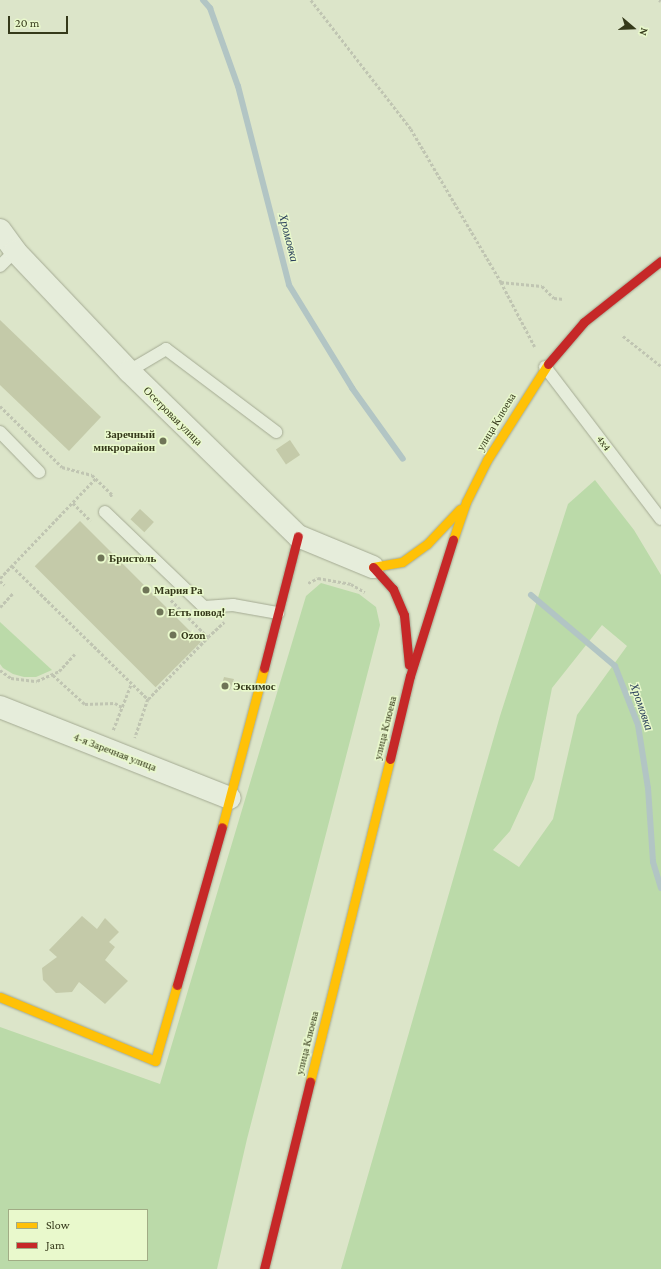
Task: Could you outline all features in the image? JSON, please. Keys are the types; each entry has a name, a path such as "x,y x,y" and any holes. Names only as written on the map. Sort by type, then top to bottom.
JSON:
{"main road":[{"name":"улица Клюева","path":"264,1269 410,676 436,587 466,502 487,460 545,367 584,322 661,261"},
{"path":"373,567 402,562 427,544 466,502"},
{"path":"0,997 155,1061 230,798 298,536"},
{"path":"373,567 393,589 404,615 410,676"}],"street":[{"name":"Осетровая улица","path":"0,230 7,258 129,371 298,536 373,567"},
{"name":"4-я Заречная улица","path":"0,707 230,798"}],"lane":[{"path":"129,371 166,349 276,432"},
{"name":"4x4","path":"545,367 661,519"},
{"path":"0,432 39,472"},
{"path":"105,512 204,607 232,605 278,613"}],"path":[{"path":"311,0 411,129 501,282 545,367"},
{"path":"501,282 542,286 554,298 564,299"},
{"path":"623,336 661,366"},
{"path":"0,406 62,467 92,474 112,494 105,512"},
{"path":"5,585 0,579 96,478"},
{"path":"12,566 148,699"},
{"path":"303,586 318,578 351,584 366,592"},
{"path":"0,607 13,593"},
{"path":"134,743 148,699 208,637"},
{"path":"0,670 11,678 24,681 37,681 53,675 74,654"},
{"path":"53,675 85,704 115,703 122,707"},
{"path":"112,734 131,684"}],"green space":[{"path":"595,480 634,530 661,575 661,1269 341,1269 500,716 568,504","holes":["602,625 627,646 577,715 553,819 519,867 493,850 510,831 534,779 552,688"]},
{"path":"321,583 359,594 376,607 380,625 247,1139 217,1269 0,1269 0,1027 160,1084 306,596"},
{"path":"0,622 52,670 36,677 24,677 13,674 3,668 0,664"}],"building":[{"path":"0,320 101,417 69,451 0,385"},
{"path":"290,440 300,455 286,464 276,450"},
{"path":"140,509 154,522 144,532 130,519"},
{"path":"80,521 201,642 156,687 35,566"},
{"path":"224,677 234,679 230,690 221,688"},
{"path":"82,916 97,929 105,918 119,932 109,942 115,947 105,960 128,981 105,1004 79,982 72,992 56,993 43,980 42,968 57,957 49,950"}],"waterway":[{"name":"Хромовка","path":"203,0 210,8 238,86 289,285 352,388 403,459"},
{"name":"Хромовка","path":"531,595 615,666 638,725 648,788 653,862 661,888"}],"traffic: slow":[{"path":"453,540 466,502 487,460 548,364"},
{"path":"373,567 402,562 427,544 460,509"},
{"path":"222,827 264,668"},
{"path":"310,1082 390,759"},
{"path":"0,997 155,1061 177,985"}],"traffic: jam":[{"path":"548,364 584,322 661,261"},
{"path":"264,668 298,536"},
{"path":"390,759 410,676 453,540"},
{"path":"373,567 393,589 404,615 409,665"},
{"path":"177,985 222,827"},
{"path":"264,1269 310,1082"}],"place":[{"name":"Заречный микрорайон","path":"163,441"},
{"name":"Бристоль","path":"101,558"},
{"name":"Мария Ра","path":"146,590"},
{"name":"Есть повод!","path":"160,612"},
{"name":"Ozon","path":"173,635"},
{"name":"Эскимос","path":"225,686"}]}
